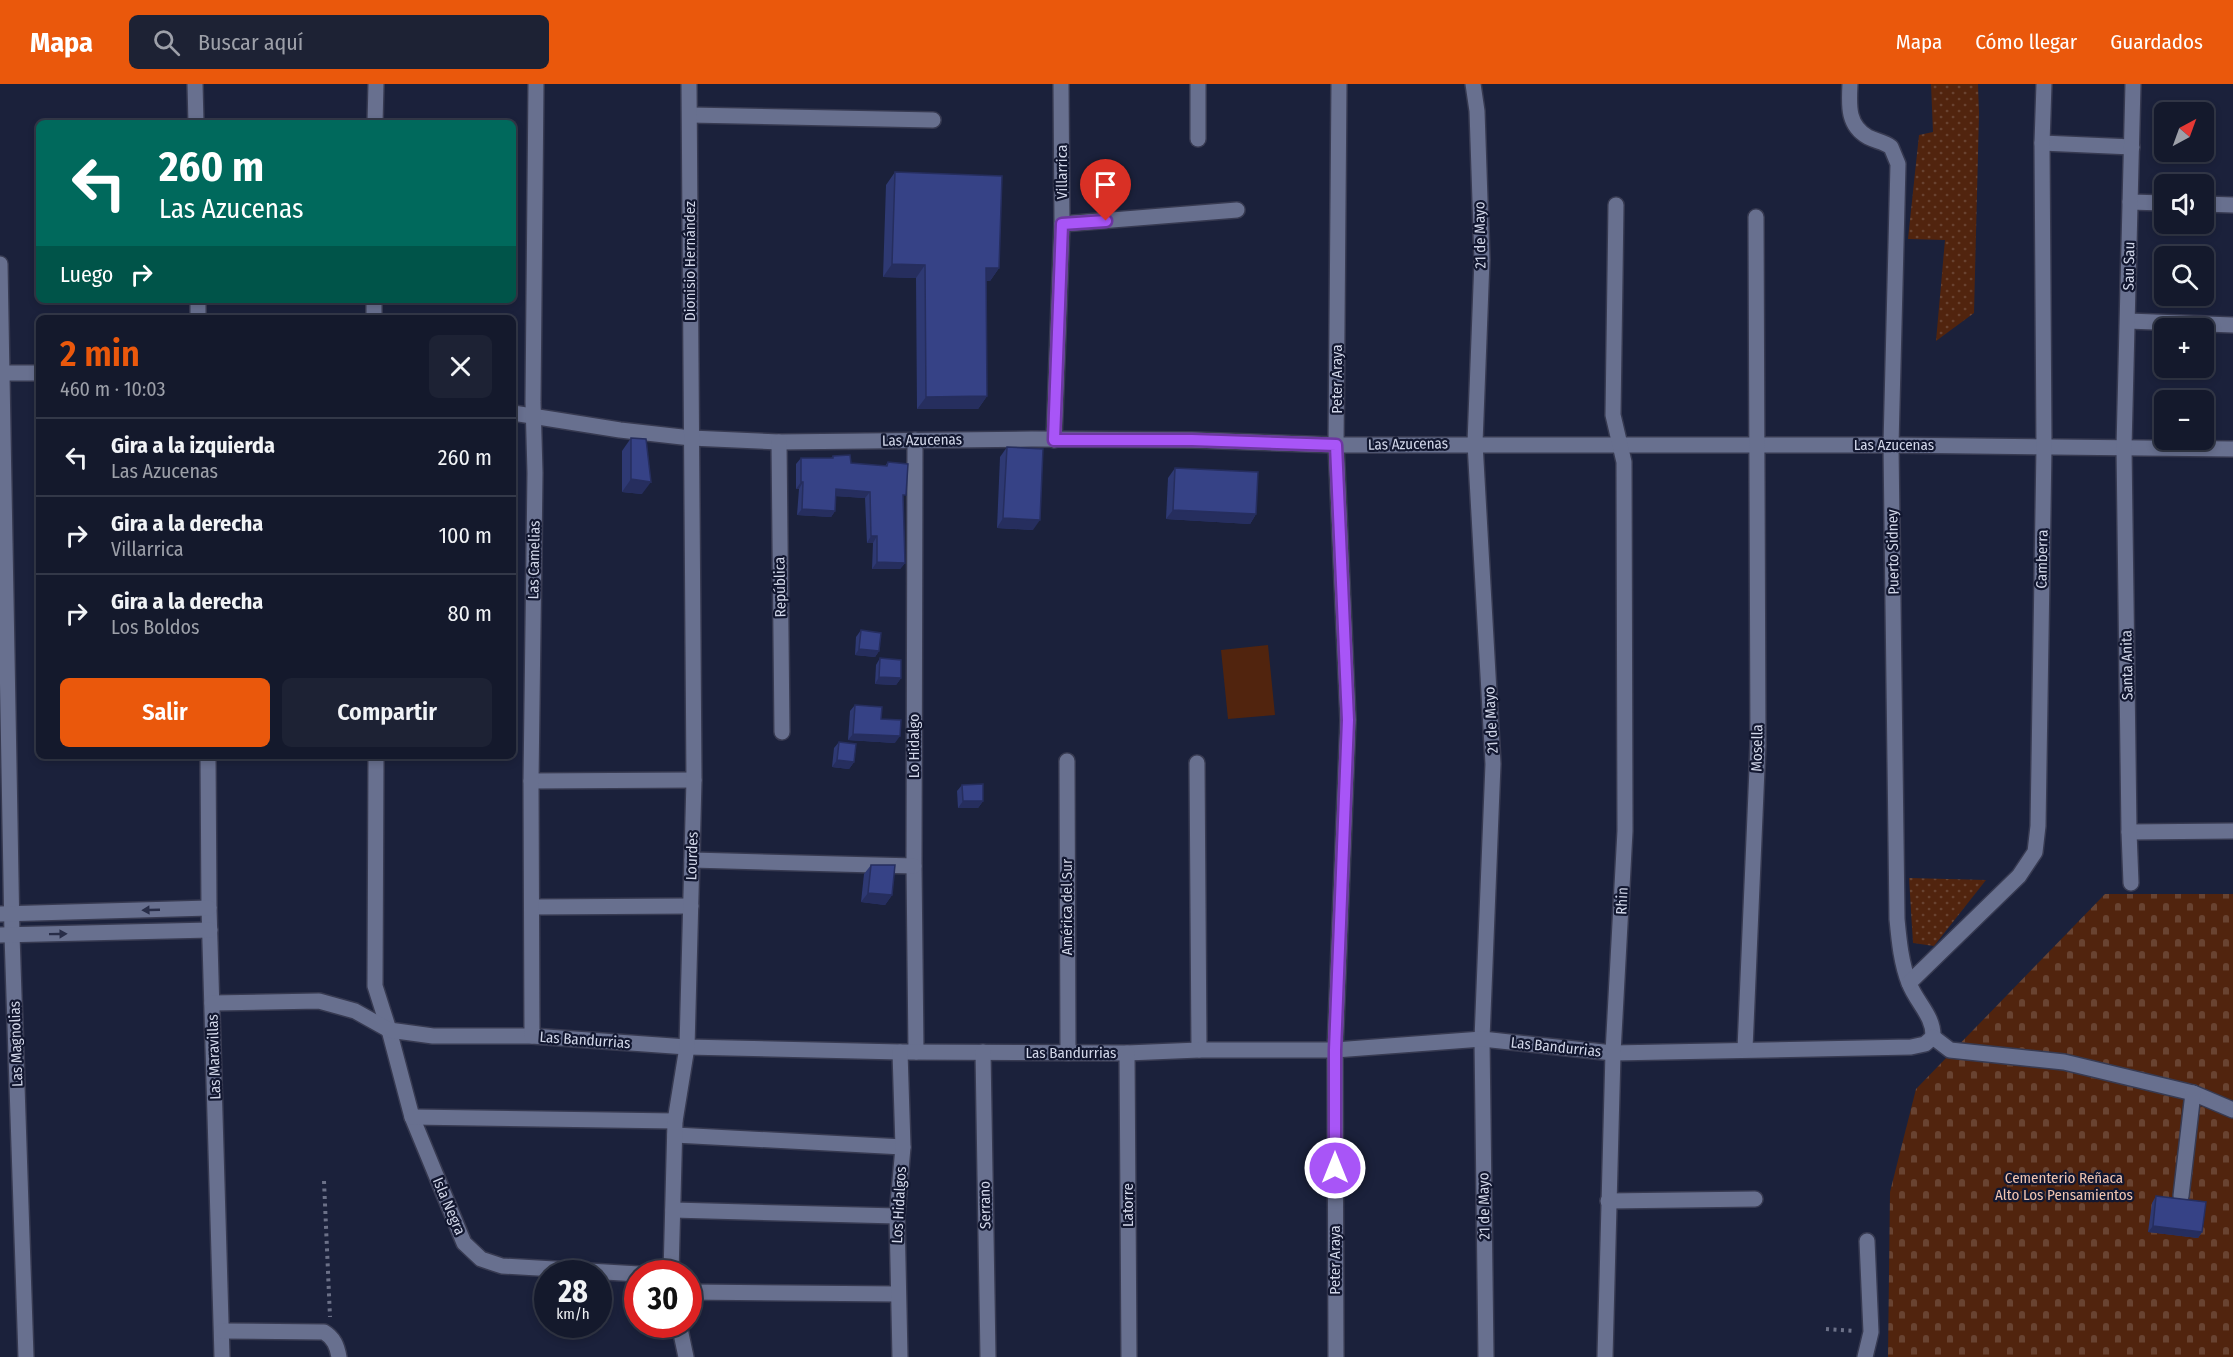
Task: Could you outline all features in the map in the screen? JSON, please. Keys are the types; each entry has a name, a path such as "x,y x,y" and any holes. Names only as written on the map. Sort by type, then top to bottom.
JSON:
{"street":[{"path":"195,84 196,120"},
{"path":"375,120 376,84"},
{"name":"Las Camelias","path":"532,1036 531,781 536,84"},
{"name":"Dionisio Hernández","path":"689,84 691,438"},
{"name":"Villarrica","path":"1054,440 1062,224 1061,84"},
{"path":"1198,84 1198,140"},
{"name":"Peter Araya","path":"1336,1357 1335,1050 1348,720 1336,445 1339,84"},
{"name":"21 de Mayo","path":"1473,84 1477,111 1482,260 1475,443 1493,764 1482,1038 1486,1357"},
{"name":"Puerto Sidney","path":"1850,84 1849,107 1852,121 1858,130 1891,147 1898,164 1891,445 1897,918 1900,947 1909,983 1932,1023 1933,1037"},
{"name":"Camberra","path":"1909,983 2019,876 2035,852 2038,826 2043,447 2042,143 2044,84"},
{"name":"Sau Sau","path":"2124,447 2133,84"},
{"path":"690,116 933,120"},
{"path":"2042,143 2132,147"},
{"path":"2130,202 2154,203"},
{"path":"2214,204 2233,205"},
{"name":"Rhin","path":"1605,1357 1613,1053 1625,831 1624,462 1613,415 1616,205"},
{"path":"1062,224 1237,210"},
{"name":"Mosella","path":"1745,1049 1758,745 1756,217"},
{"name":"Las Magnolias","path":"0,264 6,935 26,1357"},
{"path":"2128,321 2233,325"},
{"path":"1,373 36,373"},
{"name":"Las Azucenas","path":"516,413 620,430 691,438 779,442 1192,440 1336,445 1475,443 2233,449"},
{"name":"Lourdes","path":"671,1260 675,1128 687,1047 694,780 691,438"},
{"name":"Lo Hidalgo","path":"908,1052 914,866 915,440"},
{"name":"República","path":"779,442 782,732"},
{"name":"Santa Anita","path":"2124,447 2131,883"},
{"name":"Las Maravillas","path":"208,759 209,908 222,1357"},
{"name":"Isla Negra","path":"376,759 375,986 412,1118 464,1243 481,1259 502,1266 624,1273"},
{"name":"América del Sur","path":"1067,761 1068,1053"},
{"path":"1197,763 1198,1050"},
{"path":"531,781 694,780"},
{"path":"2129,832 2233,831"},
{"path":"692,860 914,866"},
{"path":"532,907 691,906"},
{"path":"6,914 209,908"},
{"path":"6,935 210,930"},
{"name":"Las Bandurrias","path":"212,1003 319,1001 355,1011 389,1030 433,1036 532,1036 687,1047 908,1052 1127,1053 1198,1050 1335,1050 1482,1038 1613,1053 1911,1047 1925,1044 1933,1037"},
{"path":"1933,1037 1950,1050 2064,1062 2193,1093 2233,1110"},
{"name":"Los Hidalgos","path":"900,1357 897,1216 908,1052"},
{"name":"Serrano","path":"983,1052 988,1357"},
{"name":"Latorre","path":"1127,1053 1129,1357"},
{"path":"2181,1196 2193,1093"},
{"path":"412,1118 675,1128 903,1147"},
{"path":"1608,1201 1755,1199"},
{"path":"673,1210 897,1216"},
{"path":"1865,1357 1871,1332 1867,1241"},
{"path":"702,1292 897,1294"},
{"path":"222,1331 317,1330 331,1336 336,1344 339,1357"},
{"path":"682,1338 686,1357"}],"path":[{"path":"324,1181 331,1336"},
{"path":"1826,1329 1871,1332"}],"green space":[{"path":"1931,84 1978,84 1979,114 1974,313 1936,341 1945,240 1908,239 1919,135 1933,132"},
{"path":"1268,645 1275,715 1228,719 1221,650"},
{"path":"1909,878 1986,880 1934,946 1913,943"},
{"name":"Cementerio Reñaca Alto Los Pensamientos","path":"2105,894 2233,894 2233,1357 1888,1357 1890,1192 1916,1089"}],"building":[{"path":"895,172 1002,176 999,268 986,268 987,396 926,397 925,265 892,264"},
{"path":"631,438 646,439 651,482 631,479"},
{"path":"1007,447 1043,449 1040,520 1003,518"},
{"path":"850,455 851,463 887,466 888,462 908,464 906,495 903,495 905,563 877,562 877,536 871,536 870,492 836,489 835,511 802,509 801,458 833,458 833,456"},
{"path":"1175,468 1258,472 1256,514 1173,510"},
{"path":"861,630 881,633 879,651 859,649"},
{"path":"880,658 901,660 901,678 879,677"},
{"path":"855,705 882,707 881,719 901,720 900,736 853,734"},
{"path":"839,742 856,744 854,762 837,760"},
{"path":"983,784 983,801 963,801 962,785"},
{"path":"871,865 895,865 892,895 868,893"},
{"path":"2156,1196 2206,1202 2202,1232 2153,1226"}],"route":[{"path":"1106,221 1062,224 1054,440 1192,440 1336,445 1348,720 1335,1050 1335,1168"}]}
